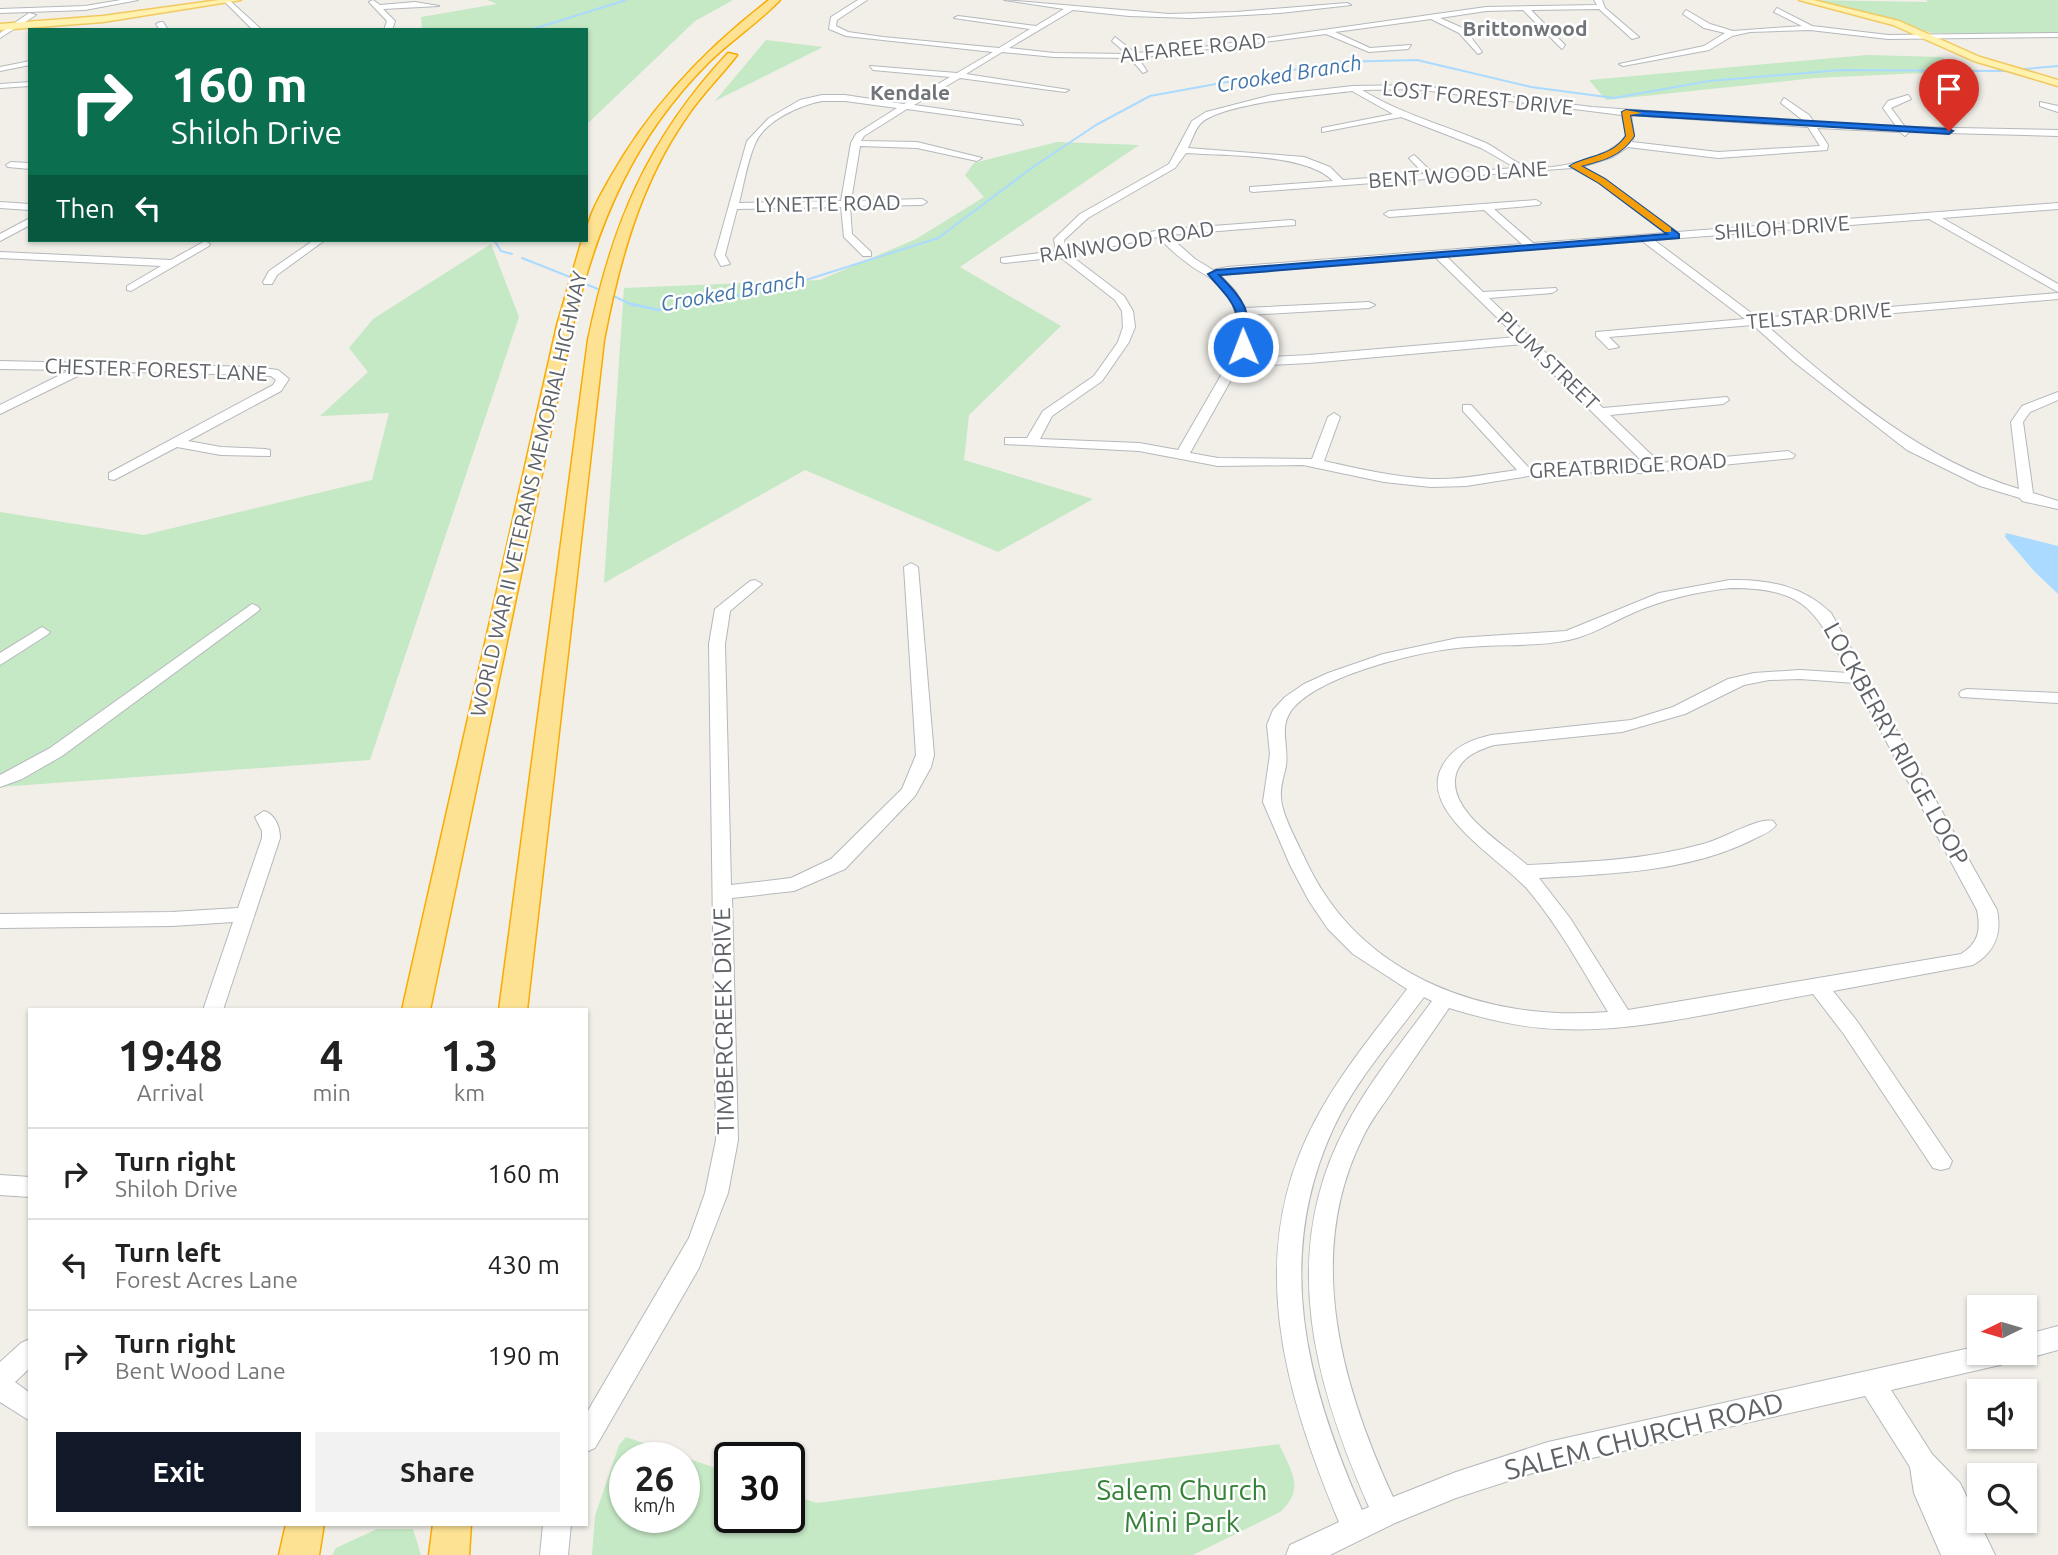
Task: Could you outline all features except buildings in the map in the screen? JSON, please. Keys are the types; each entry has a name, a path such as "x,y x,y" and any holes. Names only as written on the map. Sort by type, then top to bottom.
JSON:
{"highway":[{"name":"WORLD WAR II VETERANS MEMORIAL HIGHWAY","path":"416,1008 477,718 560,349 591,233 623,166 665,104 705,59 775,0"},
{"name":"WORLD WAR II VETERANS MEMORIAL HIGHWAY","path":"513,1008 596,340 612,259 645,175 680,115 729,57 795,0"},
{"path":"299,1555 305,1526"},
{"path":"449,1555 453,1526"}],"main road":[{"path":"0,27 106,19 237,0"},
{"path":"1803,0 1883,19 1928,36 1967,55 2014,72 2058,83"}],"street":[{"path":"0,10 97,7 134,0"},
{"path":"370,0 391,22 389,28"},
{"name":"ALFAREE ROAD","path":"863,0 834,19 831,24 833,29 854,36 1070,56 1133,56 1494,8 1599,3"},
{"path":"1008,0 1169,16 1347,5"},
{"path":"226,1 256,28"},
{"path":"1244,3 1257,12"},
{"path":"1599,3 1635,37"},
{"path":"379,7 415,4 435,6"},
{"path":"867,254 847,232 847,204 855,144 865,130 1071,8"},
{"path":"1525,8 1562,47"},
{"path":"0,36 39,10"},
{"path":"1777,10 1810,28"},
{"path":"1686,12 1701,23 1732,33"},
{"path":"1433,17 1462,31 1478,52"},
{"path":"958,18 1037,28"},
{"path":"1308,24 1368,50 1408,47"},
{"path":"1623,64 1706,48 1732,33 1759,29 1810,28 1880,37 2058,35"},
{"path":"1115,39 1133,56 1143,71"},
{"path":"0,69 28,63"},
{"path":"873,68 956,75 1065,90"},
{"path":"0,86 28,84"},
{"path":"1353,88 1403,114 1493,148 1526,170"},
{"name":"LOST FOREST DRIVE","path":"1062,253 1059,239 1070,226 1165,171 1177,160 1195,124 1216,111 1293,95 1353,88 1427,88 1626,112 1902,129 2058,133"},
{"path":"725,264 720,255 748,148 758,133 781,114 803,102 829,97 1020,123"},
{"path":"1909,97 1891,103 1887,108 1910,141"},
{"path":"1626,112 1630,132 1626,144 1718,155 1821,149 1824,145 1812,124 1802,112 1784,101"},
{"path":"1525,113 1535,103"},
{"path":"2043,104 2058,109"},
{"path":"1325,131 1403,114"},
{"path":"855,144 917,145 977,158"},
{"name":"BENT WOOD LANE","path":"1252,189 1574,166 1606,157 1626,144"},
{"path":"1182,150 1304,160 1327,169 1341,183"},
{"path":"1414,158 1432,177"},
{"path":"11,165 28,166"},
{"path":"1574,166 1602,181 1675,236"},
{"name":"LYNETTE ROAD","path":"733,206 922,202"},
{"path":"1389,214 1536,203"},
{"path":"0,205 28,207"},
{"path":"1485,206 1531,247"},
{"name":"SHILOH DRIVE","path":"1212,274 1232,270 2058,206"},
{"path":"1931,216 2058,289"},
{"path":"0,238 28,222"},
{"name":"RAINWOOD ROAD","path":"1005,260 1062,253 1160,233 1291,223"},
{"path":"1160,233 1189,260 1212,274 1234,296 1242,312 1245,338 1237,358 1182,456"},
{"path":"1645,238 1755,321 1798,359 1912,447 1965,475 2027,498 2058,505"},
{"path":"268,282 273,273 317,242"},
{"path":"131,288 205,244"},
{"path":"1032,443 1036,427 1046,413 1095,382 1123,343 1128,329 1125,308 1115,294 1062,253"},
{"name":"PLUM STREET","path":"1438,254 1657,468"},
{"path":"0,255 173,264"},
{"path":"1481,295 1552,290"},
{"name":"TELSTAR DRIVE","path":"1613,347 1600,334 2058,296"},
{"path":"1242,312 1369,305"},
{"path":"1237,358 1269,361 1309,359 1527,340"},
{"name":"CHESTER FOREST LANE","path":"0,365 255,371 274,373 283,379 277,388 114,476"},
{"path":"0,410 86,367"},
{"path":"2027,498 2017,422 2026,410 2043,400 2058,396"},
{"path":"2043,400 2058,406"},
{"path":"1600,412 1723,401"},
{"path":"1466,408 1525,471"},
{"path":"1317,463 1334,418"},
{"name":"GREATBRIDGE ROAD","path":"1010,441 1123,445 1218,462 1286,460 1317,463 1384,478 1431,483 1466,482 1554,468 1657,468 1788,455"},
{"path":"177,443 221,451 265,453"},
{"path":"722,893 784,886 827,871 848,856 909,792 917,779 925,755 911,567"},
{"name":"TIMBERCREEK DRIVE","path":"588,1436 696,1253 718,1195 727,1140 718,635 723,609 755,584"},
{"name":"LOCKBERRY RIDGE LOOP","path":"1730,584 1769,586 1792,592 1813,604 1826,616 1860,679 1987,910 1990,933 1987,943 1966,960 1623,1019 1562,1022 1499,1014 1420,987 1374,959 1336,925 1314,891 1285,834 1270,791 1279,754 1276,720 1294,696 1320,681 1414,651 1456,643 1530,640 1569,635 1659,598 1693,589 1730,584"},
{"path":"0,781 56,752 252,610"},
{"path":"0,660 42,632"},
{"path":"1623,1019 1546,901 1523,872 1467,823 1450,802 1446,790 1449,768 1455,759 1474,746 1504,738 1594,732 1649,720 1695,703 1730,684 1758,676 1795,674 1860,679"},
{"path":"1967,694 2058,698"},
{"path":"215,1008 271,838 264,817"},
{"path":"1523,872 1622,864 1687,854 1738,839 1768,825"},
{"path":"0,921 172,919 247,914"},
{"path":"1818,986 1850,1027 1941,1161"},
{"path":"1355,1527 1311,1419 1297,1366 1287,1300 1287,1258 1300,1188 1324,1127 1338,1102 1420,987"},
{"path":"1386,1513 1347,1423 1330,1366 1320,1311 1319,1271 1325,1218 1336,1176 1351,1138 1446,998"},
{"path":"1324,1127 1351,1138"},
{"path":"0,1185 28,1187"},
{"path":"2037,1344 2058,1338"},
{"path":"0,1379 28,1353"},
{"name":"SALEM CHURCH ROAD","path":"1300,1555 1386,1513 1456,1485 1578,1447 1967,1360"},
{"path":"1871,1382 1923,1463 1950,1493 1981,1555"},
{"path":"0,1386 28,1407"},
{"path":"1923,1463 1928,1493 1955,1555"},
{"path":"554,1555 557,1526"}],"green space":[{"path":"487,0 733,0 695,21 588,123 588,28 422,28 421,17 497,4"},
{"path":"1810,0 2058,0 2058,34 1932,33 1870,14"},
{"path":"766,40 823,47 715,101"},
{"path":"1867,55 1941,57 1966,71 1815,78 1606,100 1589,80"},
{"path":"1057,142 1139,145 960,267 1061,326 969,415 964,460 1093,499 998,552 805,470 604,583 624,288 820,280 916,239 984,197 965,175 974,163"},
{"path":"491,244 519,317 370,760 0,787 0,512 144,535 372,480 389,413 320,416 368,372 349,348 373,319"},
{"name":"Salem Church Mini Park","path":"626,1437 640,1442 622,1442"},
{"name":"Salem Church Mini Park","path":"1279,1444 1294,1480 1292,1495 1280,1512 1193,1555 592,1555 595,1516 609,1475 609,1533 700,1533 700,1463 714,1467 714,1533 805,1533 805,1499 817,1503"},
{"path":"377,1529 413,1529 421,1555 332,1555 336,1548"}],"water":[{"path":"2006,533 2058,546 2058,594 2005,537"}],"waterway":[{"path":"536,28 626,0"},
{"name":"Crooked Branch","path":"682,306 784,287 938,238 1033,167 1096,125 1150,96 1336,62 1417,60 1531,87 1614,98 1709,81 1841,70 2003,71 2058,66"},
{"path":"495,242 501,251 512,254"},
{"path":"522,258 570,277"},
{"path":"583,283 598,289"},
{"name":"Crooked Branch","path":"611,295 635,306"},
{"name":"Crooked Branch","path":"631,304 659,310 691,304"}],"slow traffic":[{"path":"1638,113 1626,112 1630,136 1622,148 1606,157 1574,166 1602,181 1668,230"}],"district":[{"name":"Brittonwood","path":"1525,29"},
{"name":"Kendale","path":"910,93"}],"route":[{"path":"1243,347 1246,328 1242,312 1234,296 1212,274 1276,266 1675,236 1602,181 1574,166 1606,157 1622,148 1630,136 1626,112 1776,123 1949,131"}]}
